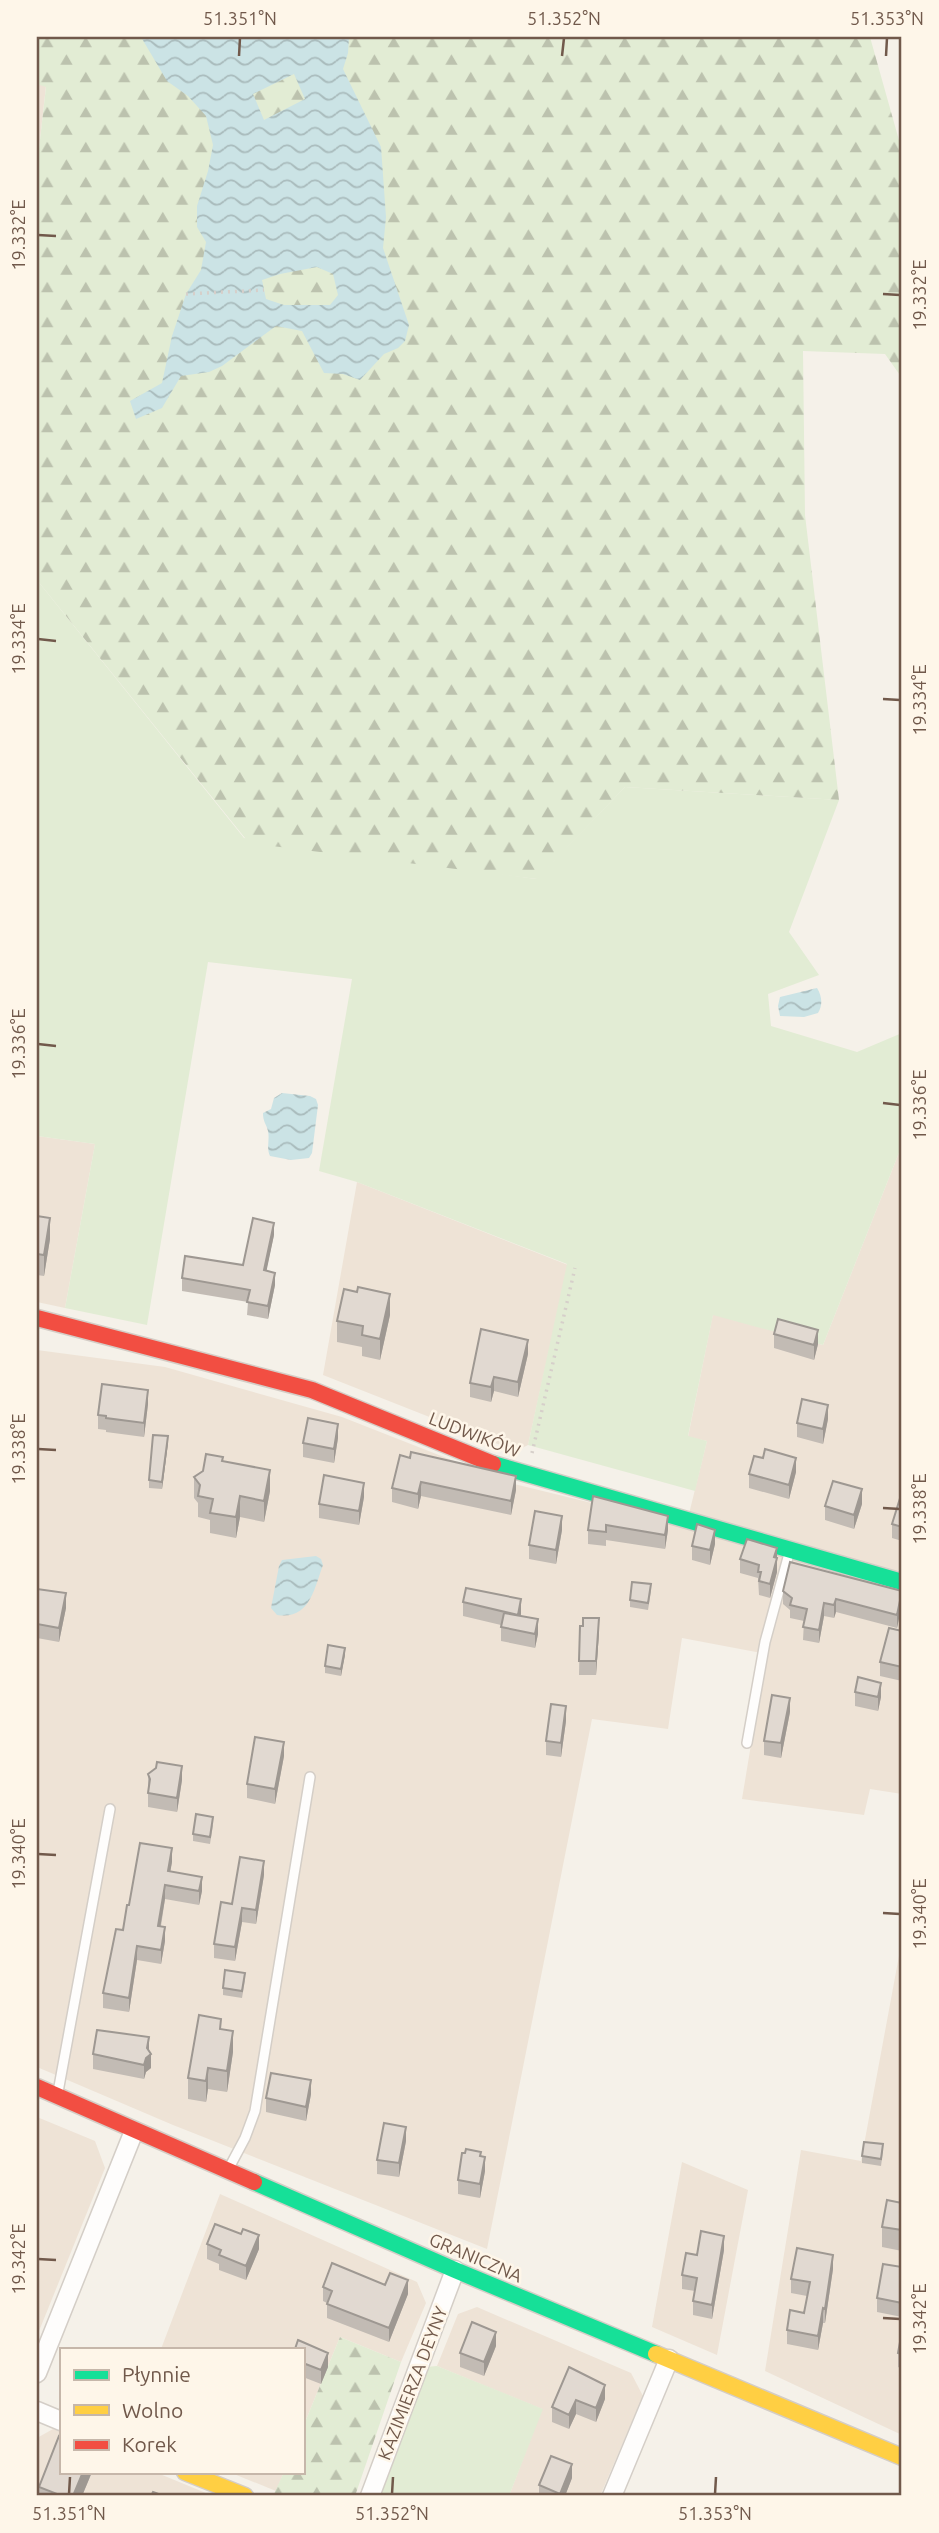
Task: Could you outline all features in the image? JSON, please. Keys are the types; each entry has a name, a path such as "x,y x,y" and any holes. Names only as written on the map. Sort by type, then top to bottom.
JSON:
{"street":[{"name":"LUDWIKÓW","path":"37,1318 312,1390 501,1466 902,1582"},
{"name":"GRANICZNA","path":"37,2087 455,2270 902,2457"},
{"path":"37,2373 134,2131"},
{"name":"KAZIMIERZA DEYNY","path":"370,2496 455,2270"},
{"path":"612,2496 669,2359"},
{"path":"37,2411 60,2421"},
{"path":"190,2474 245,2496"}],"lane":[{"path":"747,1743 765,1642 791,1550"},
{"path":"228,2171 255,2111 310,1777"},
{"path":"57,2095 110,1808"}],"path":[{"path":"186,293 264,290"},
{"path":"527,1474 575,1268"}],"shaded area":[{"path":"37,84 46,86 37,166"},
{"path":"37,1136 95,1144 65,1308 37,1302"},
{"path":"902,1145 902,1794 870,1789 864,1815 742,1799 766,1654 682,1638 668,1729 592,1719 487,2249 173,2125 37,2067 37,1350 165,1367 342,1417 510,1483 686,1526 707,1441 688,1437 713,1314 823,1345"},
{"path":"357,1182 568,1265 528,1445 516,1451 323,1375"},
{"path":"901,1945 902,2435 765,2371 801,2150 861,2161"},
{"path":"37,2117 95,2141 105,2168 37,2336"},
{"path":"682,2162 748,2190 717,2355 652,2327"},
{"path":"220,2194 417,2282 426,2303 401,2362 340,2337 304,2425 304,2348 161,2348"},
{"path":"477,2307 631,2373 643,2396 600,2496 509,2496 542,2409 437,2366 458,2314"},
{"path":"53,2429 60,2432 60,2474 160,2474 213,2496 37,2496 37,2438"},
{"path":"234,2474 283,2474 276,2491"}],"green space":[{"path":"37,37 870,37 902,151 902,378 885,354 803,351 805,515 839,800 625,787 537,879 249,843 37,580 37,166 46,87 37,84"},
{"path":"37,580 244,838 536,879 625,787 839,800 789,932 819,975 768,994 771,1026 857,1052 902,1033 902,1145 823,1345 713,1315 688,1436 707,1441 695,1491 528,1445 567,1264 357,1182 319,1171 352,979 208,962 147,1325 65,1308 95,1144 37,1136"},
{"path":"340,2337 401,2362 355,2496 273,2496 283,2474 304,2474 304,2425"},
{"path":"437,2366 543,2409 509,2496 377,2496 426,2367"}],"water":[{"path":"141,37 349,37 343,69 381,147 386,217 383,248 409,325 405,341 398,348 384,354 360,380 343,374 324,373 302,331 276,326 222,366 209,372 181,376 162,408 136,419 130,401 162,383 172,336 186,294 201,270 206,242 197,227 197,206 213,145 206,116 188,96 167,81","holes":["294,74 305,99 264,120 253,94","317,267 333,274 338,295 330,305 284,305 266,299 262,280"]},
{"path":"817,988 821,1001 818,1013 804,1017 780,1016 780,997"},
{"path":"282,1093 316,1099 318,1105 312,1153 309,1158 291,1160 270,1156 263,1113 271,1109 274,1098"},
{"path":"316,1556 321,1559 323,1565 309,1601 297,1613 277,1615 271,1608 282,1560"}],"building":[{"path":"37,1216 50,1218 44,1255 37,1254"},
{"path":"253,1218 274,1223 264,1270 275,1273 268,1306 247,1302 250,1290 182,1278 185,1256 243,1265"},
{"path":"358,1287 390,1294 380,1339 362,1335 363,1326 337,1321 344,1289 357,1292"},
{"path":"778,1319 818,1330 814,1345 774,1334"},
{"path":"481,1329 528,1340 518,1382 494,1377 491,1387 470,1383"},
{"path":"102,1384 148,1390 144,1423 98,1415"},
{"path":"802,1399 828,1405 823,1429 797,1423"},
{"path":"308,1418 338,1424 334,1449 303,1443"},
{"path":"153,1435 168,1436 162,1482 149,1480"},
{"path":"765,1449 796,1458 789,1485 749,1474 754,1456 763,1458"},
{"path":"411,1452 516,1476 511,1501 421,1482 418,1494 392,1488 400,1455 410,1458"},
{"path":"206,1454 223,1457 222,1461 270,1470 264,1501 240,1496 236,1517 210,1513 213,1499 198,1496 200,1485 194,1477 203,1471"},
{"path":"324,1475 364,1483 359,1511 319,1504"},
{"path":"833,1481 862,1489 854,1515 825,1506"},
{"path":"902,1495 902,1527 892,1524"},
{"path":"593,1496 668,1516 665,1535 606,1525 606,1532 588,1530"},
{"path":"535,1511 562,1516 556,1550 529,1545"},
{"path":"697,1524 715,1530 710,1550 692,1546"},
{"path":"747,1539 777,1548 770,1584 759,1581 759,1565 740,1559"},
{"path":"790,1562 902,1591 897,1615 836,1599 834,1605 824,1603 819,1630 803,1627 807,1609 790,1605 792,1598 783,1591"},
{"path":"632,1582 651,1584 648,1603 630,1600"},
{"path":"466,1588 521,1599 518,1615 463,1602"},
{"path":"37,1589 66,1593 59,1628 37,1624"},
{"path":"504,1613 538,1619 535,1634 501,1627"},
{"path":"583,1618 599,1618 596,1661 579,1661 580,1626 583,1626"},
{"path":"889,1628 902,1631 902,1667 880,1662"},
{"path":"328,1645 345,1648 341,1669 325,1666"},
{"path":"858,1677 881,1683 878,1697 855,1692"},
{"path":"772,1695 790,1698 781,1743 764,1741"},
{"path":"551,1704 566,1706 561,1743 546,1741"},
{"path":"255,1737 284,1742 275,1789 247,1784"},
{"path":"157,1762 182,1766 177,1798 148,1793 148,1774 156,1768"},
{"path":"196,1814 213,1817 210,1837 193,1834"},
{"path":"140,1843 172,1848 168,1871 202,1877 199,1891 165,1885 158,1926 165,1927 161,1950 137,1946 129,1998 103,1993 116,1929 123,1930"},
{"path":"240,1857 264,1861 256,1910 242,1908 235,1947 214,1944 221,1902 232,1904"},
{"path":"225,1970 245,1973 242,1991 223,1988"},
{"path":"199,2015 221,2019 220,2029 233,2031 227,2071 208,2068 206,2081 188,2078"},
{"path":"97,2030 149,2037 147,2048 151,2054 144,2065 93,2054"},
{"path":"271,2073 311,2080 306,2107 266,2098"},
{"path":"384,2123 406,2127 399,2163 377,2160"},
{"path":"864,2142 883,2144 881,2159 862,2156"},
{"path":"466,2149 481,2152 480,2156 485,2157 480,2184 458,2180 462,2153 465,2153"},
{"path":"887,2200 902,2203 902,2230 882,2227"},
{"path":"215,2224 241,2234 243,2229 259,2235 246,2266 219,2255 221,2250 207,2244"},
{"path":"701,2231 724,2236 712,2305 693,2301 697,2278 682,2275 686,2253 697,2255"},
{"path":"797,2248 833,2255 818,2336 787,2330 790,2310 804,2313 810,2282 791,2279"},
{"path":"332,2263 385,2285 390,2273 408,2280 389,2328 327,2304 332,2291 323,2287"},
{"path":"883,2264 902,2267 902,2303 877,2298"},
{"path":"472,2322 496,2332 484,2362 460,2353"},
{"path":"902,2331 902,2354 898,2353"},
{"path":"298,2340 328,2353 321,2370 304,2363 304,2348 295,2348"},
{"path":"569,2367 605,2385 596,2408 576,2400 569,2415 552,2407"},
{"path":"59,2436 60,2474 82,2474 73,2496 62,2496 39,2487"},
{"path":"551,2456 572,2464 560,2494 539,2485"}],"traffic: fast":[{"path":"493,1464 902,1582"},
{"path":"254,2182 656,2354"}],"traffic: slow":[{"path":"656,2354 902,2457"},
{"path":"190,2474 245,2496"}],"traffic: jam":[{"path":"37,1318 312,1390 493,1464"},
{"path":"37,2087 254,2182"}]}
